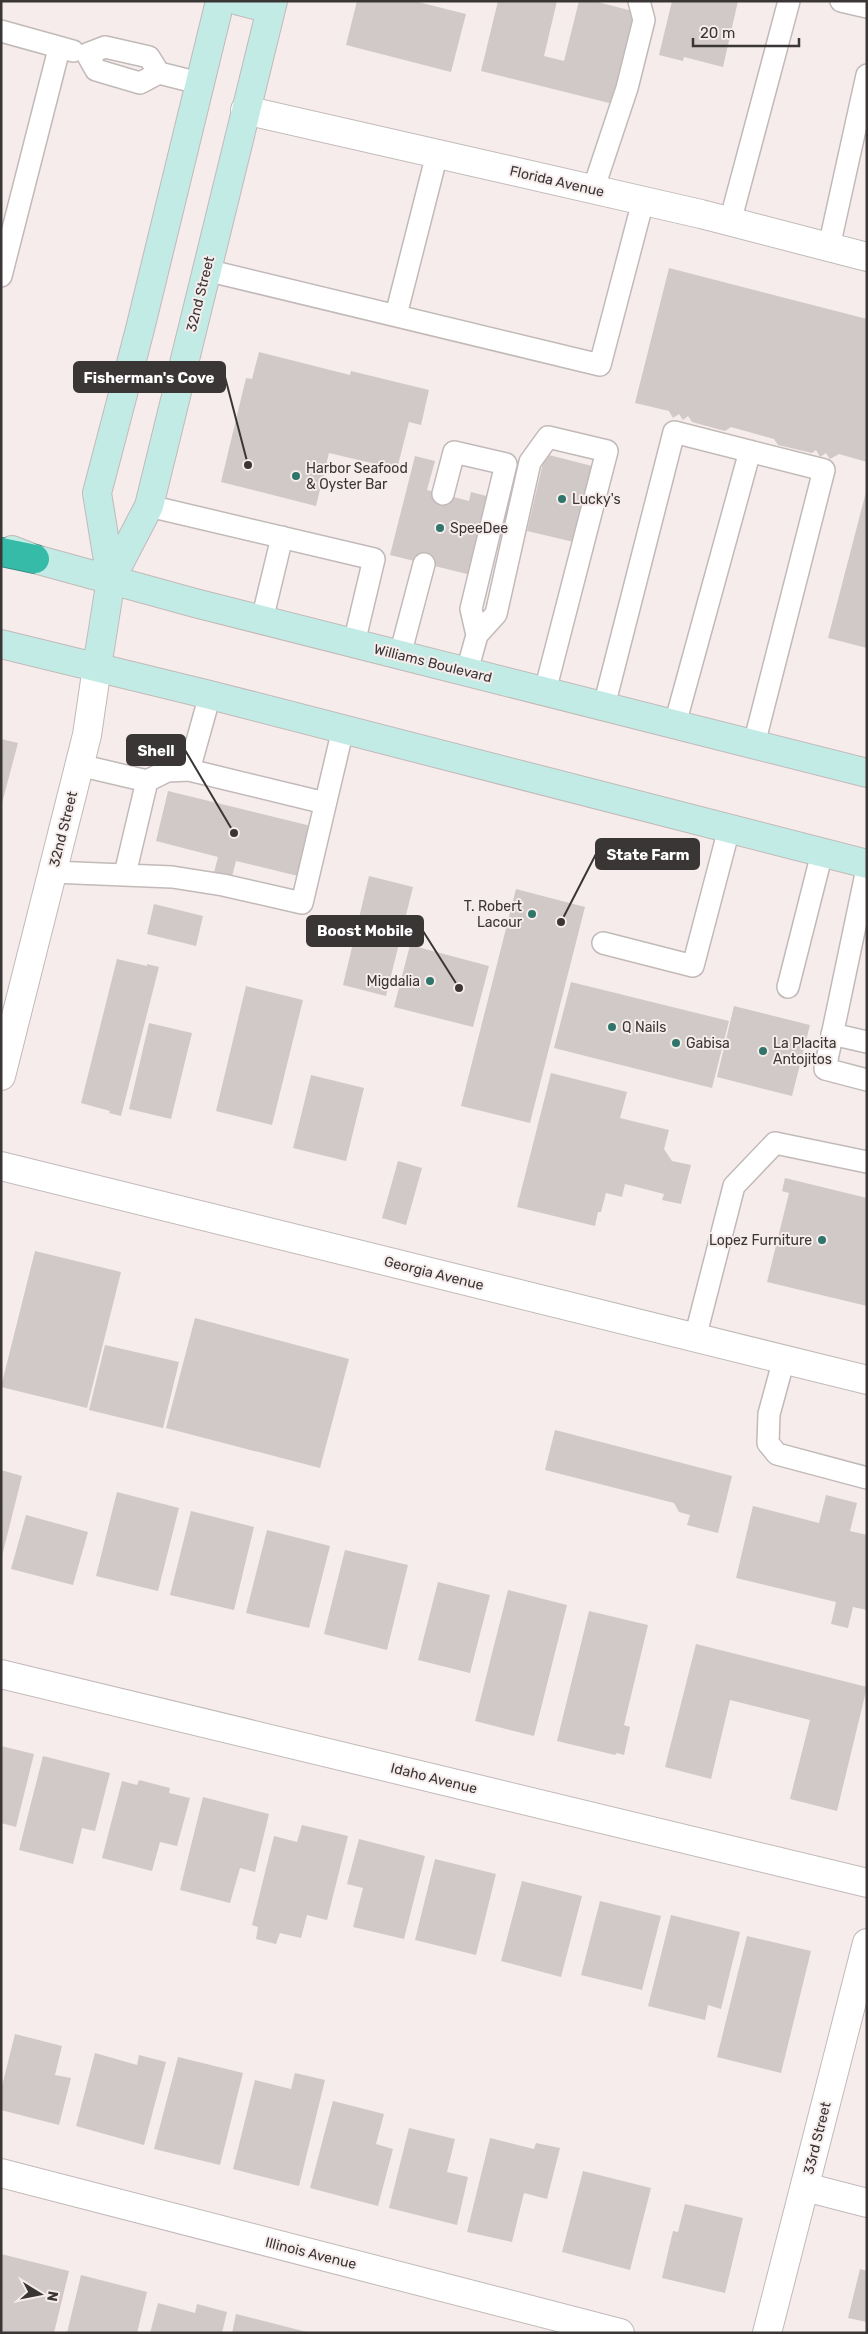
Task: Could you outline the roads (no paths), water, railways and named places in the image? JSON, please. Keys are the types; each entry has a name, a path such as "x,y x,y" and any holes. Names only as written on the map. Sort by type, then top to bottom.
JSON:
{"highway":[{"path":"1,552 35,559"}],"main road":[{"name":"32nd Street","path":"97,667 110,579 97,493 142,320 220,1"},
{"path":"239,1 272,5"},
{"name":"32nd Street","path":"110,579 149,506 272,5"},
{"name":"Williams Boulevard","path":"1,547 35,559 262,620 867,773"},
{"path":"1,644 210,695 867,864"}],"street":[{"name":"Florida Avenue","path":"245,110 643,201 867,257"},
{"name":"32nd Street","path":"1,1076 87,735 97,667"},
{"name":"Georgia Avenue","path":"1,1166 867,1380"},
{"name":"Idaho Avenue","path":"1,1674 867,1883"},
{"name":"33rd Street","path":"767,2333 805,2186 860,1990 867,1943"},
{"name":"Illinois Avenue","path":"1,2173 620,2333"},
{"path":"805,2186 867,2203"}],"lane":[{"path":"593,190 627,88 644,20 639,1"},
{"path":"730,222 789,1"},
{"path":"841,1 867,7"},
{"path":"1,31 59,49 87,54 105,47 149,57 159,73 199,83"},
{"path":"1,276 59,49"},
{"path":"829,247 867,76"},
{"path":"396,315 437,154"},
{"path":"206,270 600,365 643,201"},
{"path":"604,706 674,432 750,451 824,470 754,744"},
{"path":"477,635 496,614 530,462 548,437 607,451 545,691"},
{"path":"675,724 750,451"},
{"path":"442,494 454,452 506,464 471,609 477,635 468,671"},
{"path":"149,506 374,559 354,643"},
{"path":"262,620 282,537"},
{"path":"400,655 424,564"},
{"path":"188,770 210,695"},
{"path":"52,872 172,877 223,885 302,903 343,729"},
{"path":"79,765 147,781 167,771 188,770 325,803"},
{"path":"125,874 147,781"},
{"path":"603,943 693,966 728,829"},
{"path":"788,987 822,853"},
{"path":"867,869 825,1070 867,1080"},
{"path":"832,1034 867,1042"},
{"path":"695,1338 734,1186 775,1143 867,1162"},
{"path":"784,1360 769,1414 768,1443 777,1454 867,1478"}],"place":[{"name":"Fisherman's Cove","path":"248,465"},
{"name":"Harbor Seafood & Oyster Bar","path":"296,476"},
{"name":"Lucky's","path":"562,499"},
{"name":"SpeeDee","path":"440,528"},
{"name":"Shell","path":"234,833"},
{"name":"T. Robert Lacour","path":"532,914"},
{"name":"State Farm","path":"561,922"},
{"name":"Migdalia","path":"430,981"},
{"name":"Boost Mobile","path":"459,988"},
{"name":"Q Nails","path":"612,1027"},
{"name":"Gabisa","path":"676,1043"},
{"name":"La Placita Antojitos","path":"763,1051"},
{"name":"Lopez Furniture","path":"822,1240"}]}
